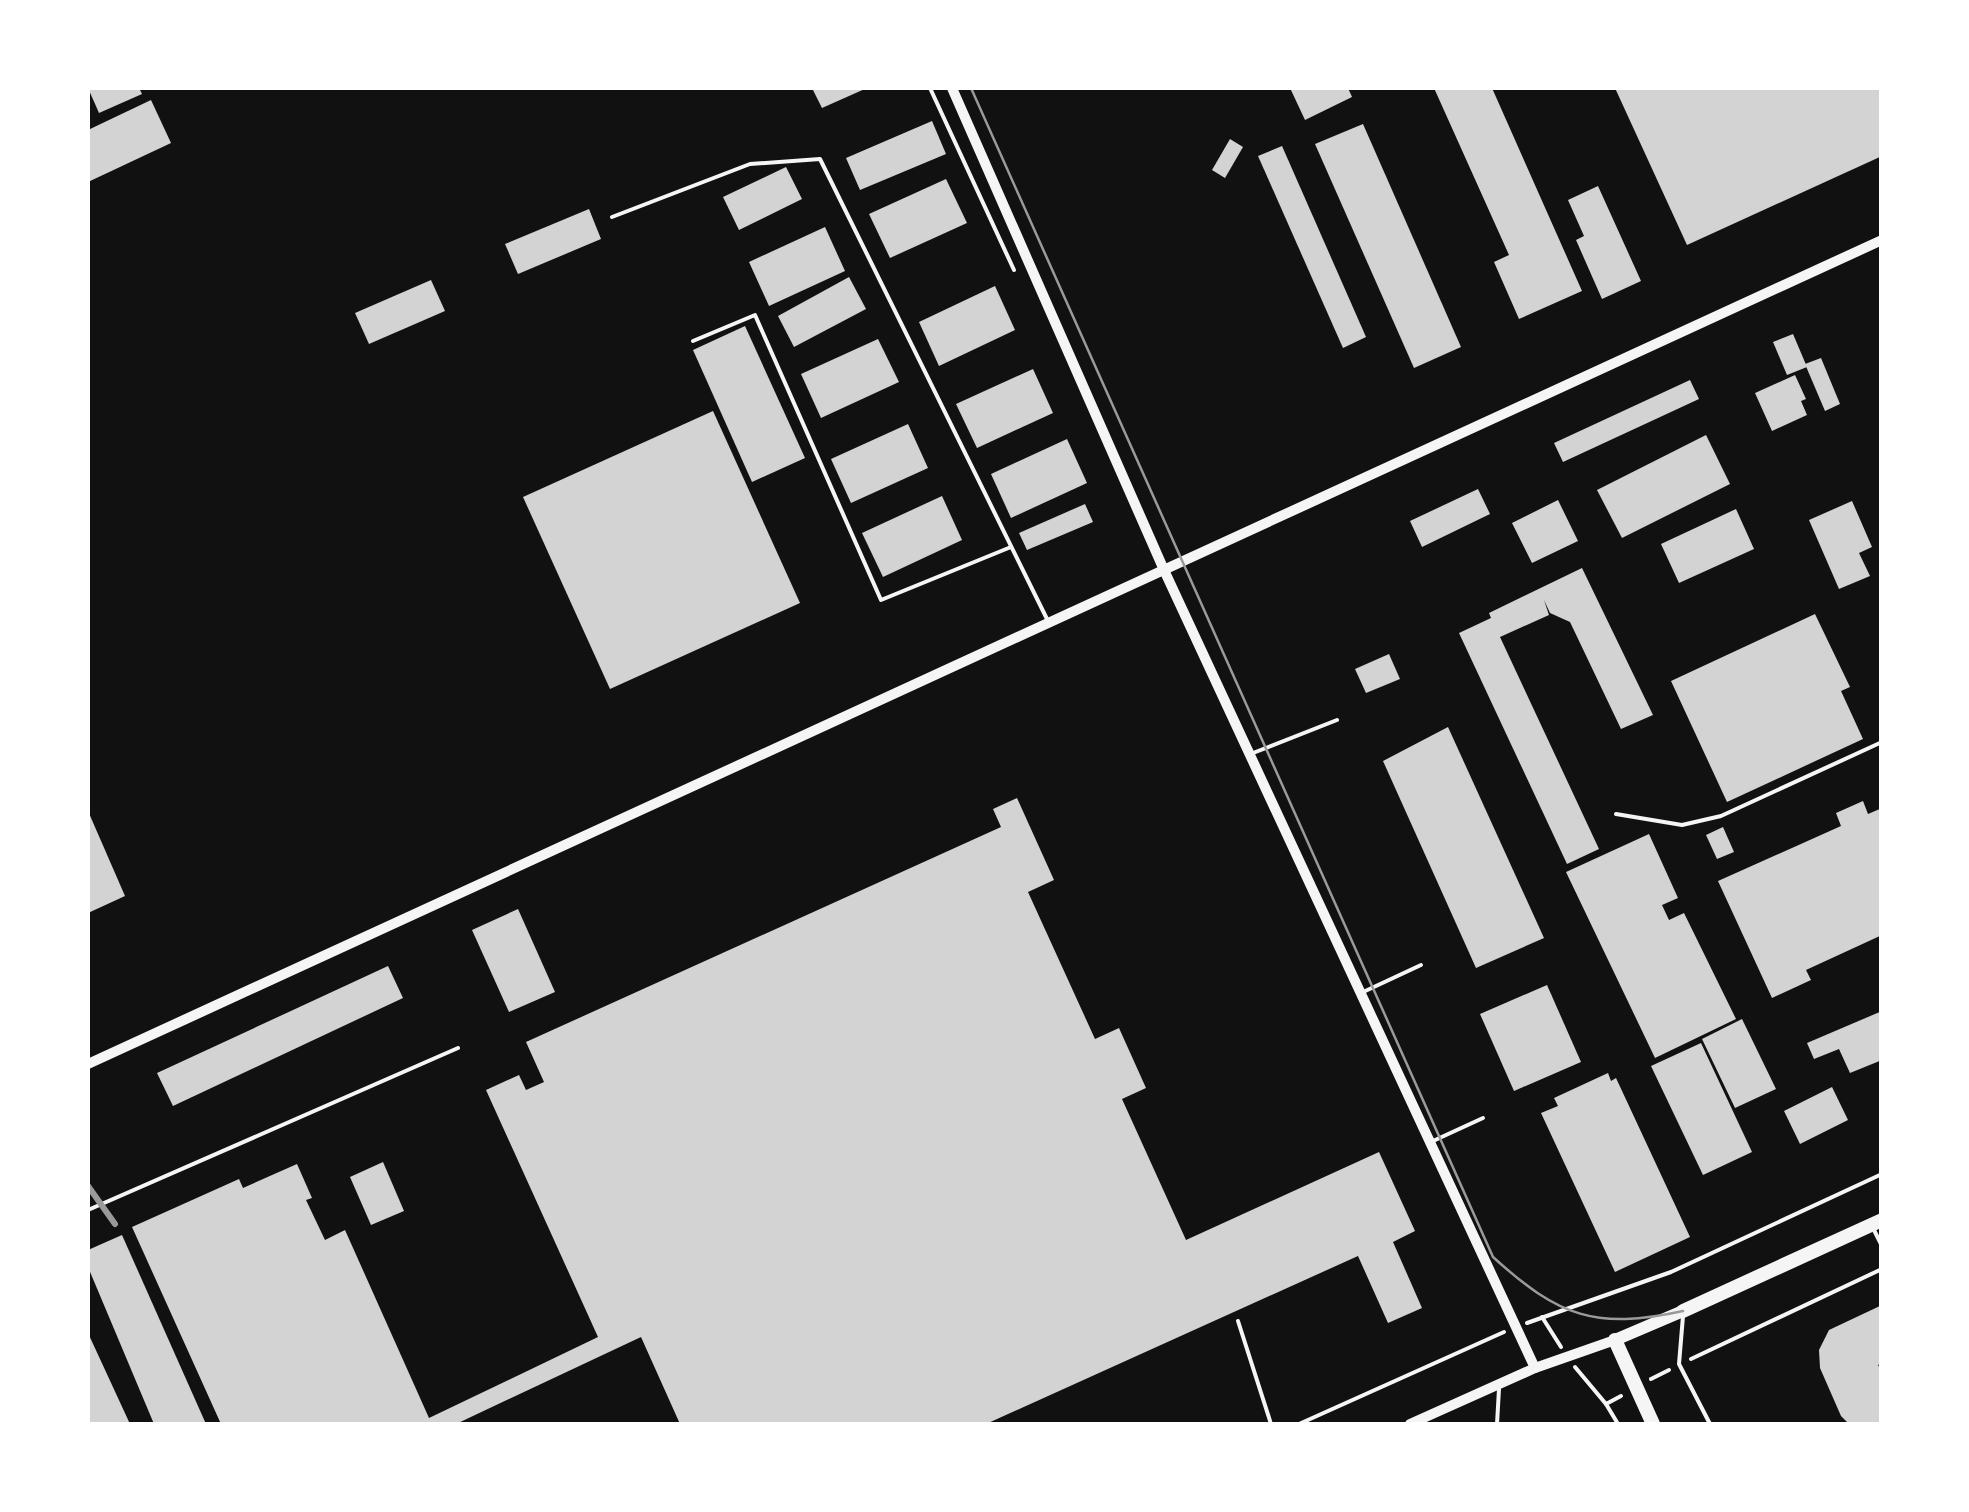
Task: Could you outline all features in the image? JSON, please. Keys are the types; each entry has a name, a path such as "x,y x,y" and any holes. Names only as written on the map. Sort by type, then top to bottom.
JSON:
{"main road":[{"path":"1654,1424 1614,1340 1877,1222"}],"street":[{"path":"952,88 1164,570 1534,1368"},
{"path":"88,1064 1882,240"},
{"path":"1410,1424 1534,1368 1614,1340"}],"lane":[{"path":"612,218 750,164 820,159 1049,623"},
{"path":"693,341 755,315 881,600 1011,547"},
{"path":"1250,755 1338,720"},
{"path":"1616,814 1682,825 1720,816 1882,742"},
{"path":"1360,994 1420,965"},
{"path":"88,1210 458,1048"},
{"path":"1429,1142 1483,1118"},
{"path":"1877,1222 1882,1246"},
{"path":"1684,1311 1679,1364 1710,1424"},
{"path":"1238,1321 1272,1424"},
{"path":"1497,1424 1499,1384"}],"path":[{"path":"1299,1424 1515,1328 1671,1272 1882,1174"},
{"path":"1618,1424 1606,1404 1679,1364 1882,1269"}],"building":[{"path":"88,88 139,88 142,94 99,113"},
{"path":"812,88 867,88 822,108"},
{"path":"1290,88 1348,88 1352,97 1305,120"},
{"path":"1434,88 1492,88 1582,291 1519,319 1494,262 1509,255"},
{"path":"1615,88 1882,88 1882,156 1687,245"},
{"path":"151,100 171,143 88,182 88,130"},
{"path":"932,121 946,154 860,190 846,158"},
{"path":"1363,124 1461,347 1414,368 1315,144"},
{"path":"1230,139 1243,147 1225,178 1212,170"},
{"path":"1282,146 1366,337 1343,348 1258,156"},
{"path":"786,167 802,199 739,230 723,197"},
{"path":"946,179 967,223 890,258 869,214"},
{"path":"1598,186 1641,281 1602,299 1576,240 1584,236 1568,200"},
{"path":"589,209 601,239 518,274 505,244"},
{"path":"825,227 845,271 769,306 749,262"},
{"path":"849,277 866,309 794,347 778,316"},
{"path":"431,280 445,311 369,344 355,313"},
{"path":"995,286 1015,330 939,366 919,322"},
{"path":"745,326 805,458 752,482 693,350"},
{"path":"1793,334 1807,367 1787,375 1773,342"},
{"path":"878,339 899,382 821,418 801,374"},
{"path":"1821,358 1840,404 1825,411 1805,364"},
{"path":"1033,369 1053,413 977,448 956,404"},
{"path":"1795,375 1806,399 1801,401 1807,415 1772,431 1755,393"},
{"path":"1690,380 1699,399 1563,462 1554,443"},
{"path":"713,411 800,603 610,689 523,497"},
{"path":"908,424 928,468 851,503 831,459"},
{"path":"1706,435 1730,484 1622,538 1597,490"},
{"path":"1067,439 1087,483 1011,518 991,474"},
{"path":"1478,489 1490,514 1422,547 1410,521"},
{"path":"942,496 962,540 883,577 862,533"},
{"path":"1558,500 1578,541 1532,563 1512,523"},
{"path":"1852,501 1872,547 1859,553 1870,576 1839,589 1809,520"},
{"path":"1085,504 1093,522 1027,550 1019,533"},
{"path":"1736,509 1754,549 1679,583 1661,544"},
{"path":"1582,568 1653,715 1621,729 1570,622 1550,613 1544,600 1549,615 1500,637 1599,849 1567,864 1459,633 1491,618 1489,613"},
{"path":"1815,614 1850,687 1841,691 1863,739 1727,802 1671,681"},
{"path":"1389,654 1400,679 1366,693 1355,669"},
{"path":"1448,727 1544,938 1476,968 1383,761"},
{"path":"1017,798 1054,880 1028,892 1095,1039 1119,1028 1146,1088 1122,1099 1186,1240 1379,1152 1415,1231 1393,1242 1422,1308 1388,1323 1358,1256 986,1424 680,1424 641,1337 456,1424 221,1424 132,1227 239,1179 243,1188 297,1164 312,1198 306,1200 325,1240 345,1230 429,1418 598,1337 486,1090 519,1075 526,1090 544,1082 526,1042 1001,827 993,809"},
{"path":"1863,801 1868,814 1882,808 1882,935 1806,970 1811,980 1772,998 1718,881 1841,826 1836,813"},
{"path":"88,811 125,896 88,913"},
{"path":"1723,827 1734,852 1717,859 1706,835"},
{"path":"1649,834 1678,898 1662,905 1669,920 1684,913 1736,1019 1655,1058 1566,872"},
{"path":"518,909 555,992 509,1012 472,930"},
{"path":"388,966 403,998 173,1106 157,1073"},
{"path":"1547,985 1581,1062 1514,1091 1480,1014"},
{"path":"1882,1011 1882,1060 1850,1073 1839,1049 1814,1059 1807,1043"},
{"path":"1742,1019 1776,1089 1735,1108 1702,1039"},
{"path":"1701,1043 1752,1152 1703,1175 1651,1066"},
{"path":"1608,1073 1611,1081 1616,1078 1690,1237 1615,1272 1541,1113 1558,1106 1554,1098"},
{"path":"1832,1087 1848,1120 1800,1144 1784,1111"},
{"path":"383,1162 404,1211 371,1225 350,1177"},
{"path":"122,1235 206,1424 154,1424 88,1267 88,1250"},
{"path":"1882,1305 1882,1363 1878,1365 1882,1372 1882,1421 1849,1424 1841,1416 1820,1368 1819,1350 1829,1330"},
{"path":"88,1333 130,1424 88,1424"}],"tram line":[{"path":"971,88 1493,1257 1538,1293 1580,1314 1626,1319 1683,1311"}],"railway":[{"path":"88,1186 115,1224"}]}
